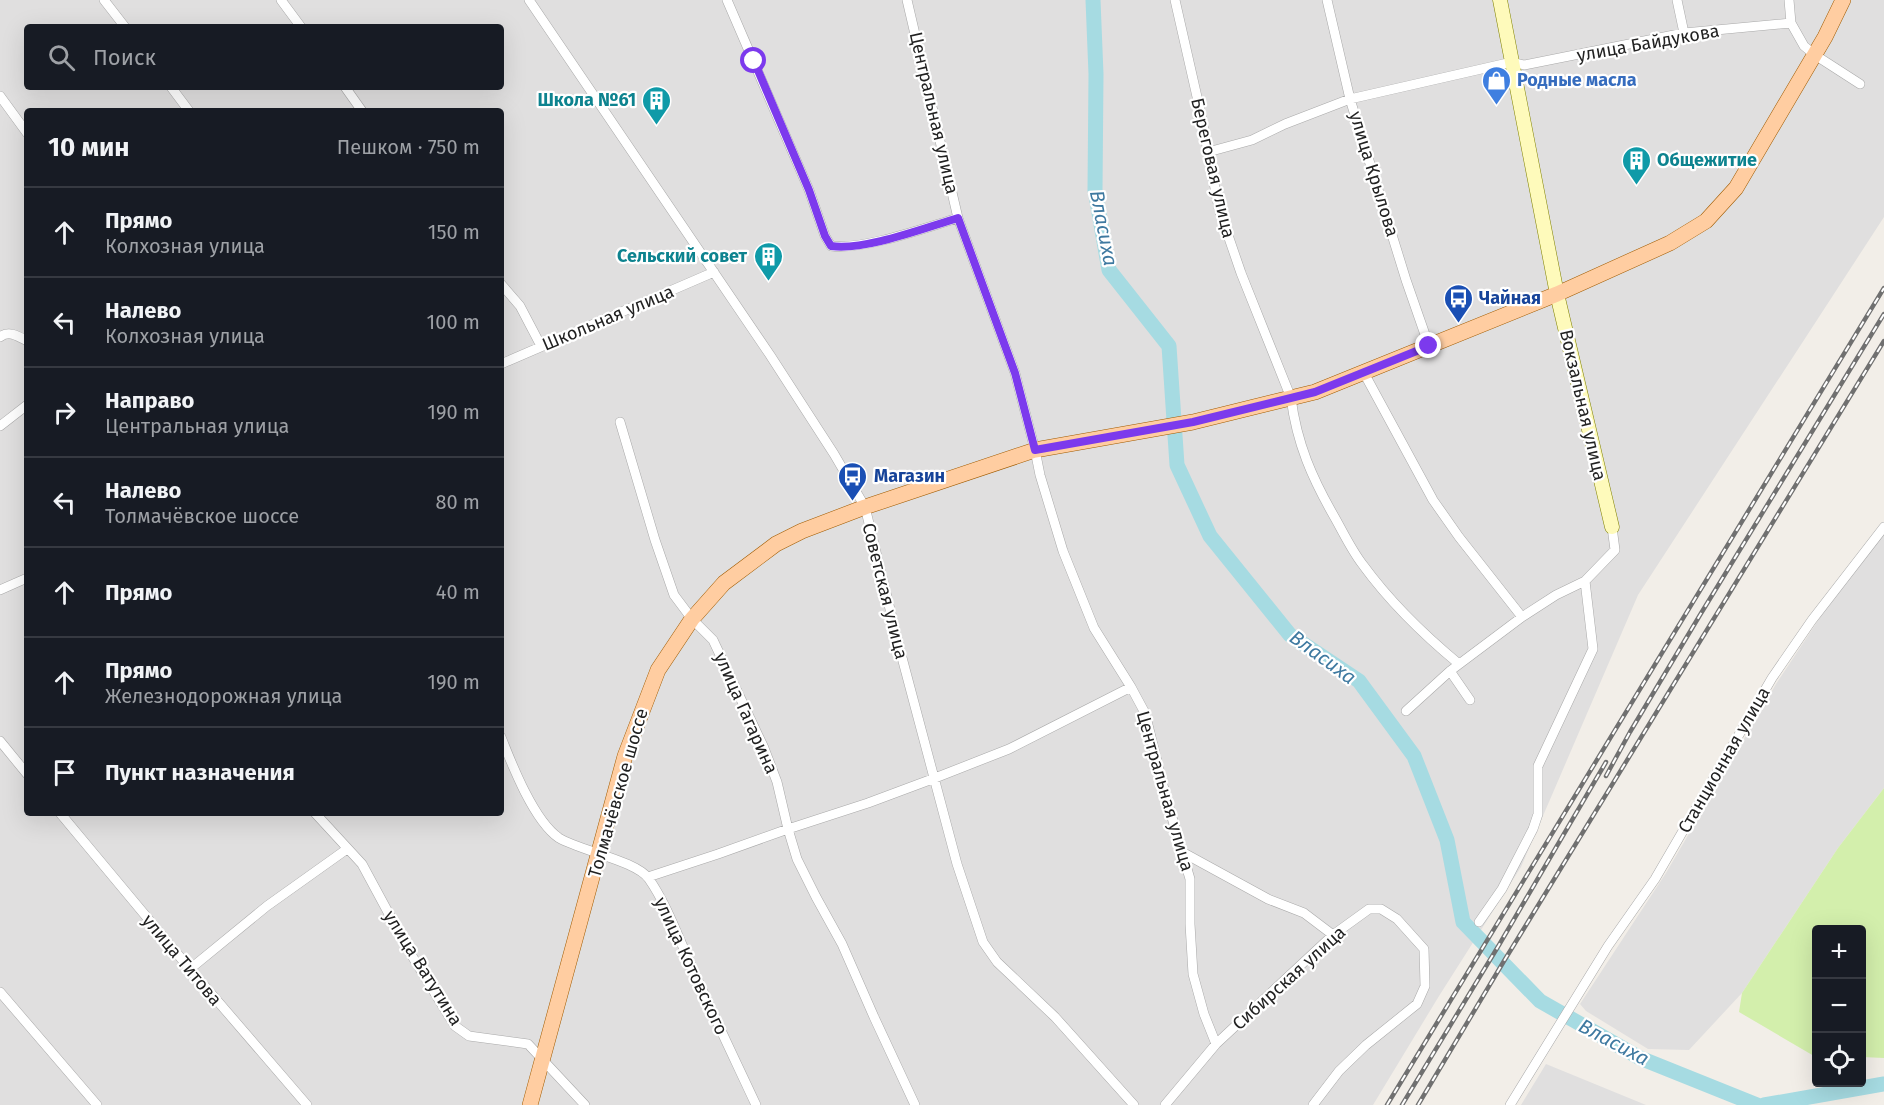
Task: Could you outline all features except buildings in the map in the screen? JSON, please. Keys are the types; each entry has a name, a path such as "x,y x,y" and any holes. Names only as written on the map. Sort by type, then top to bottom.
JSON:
{"main road":[{"name":"Толмачёвское шоссе","path":"530,1105 626,756 645,702 658,670 692,619 724,583 776,544 802,531 865,507 1035,450 1193,422 1315,392 1557,294 1671,243 1706,221 1736,188 1815,55 1843,0"}],"street":[{"path":"104,0 122,24"},
{"path":"281,0 299,24"},
{"name":"Советская улица","path":"529,0 714,272 834,454 865,507 957,864 983,942 997,962 1055,1017 1134,1105"},
{"path":"727,0 831,246 844,248 885,239 958,218"},
{"name":"Центральная улица","path":"907,0 958,218 1015,373 1040,475 1063,551 1094,628 1145,713 1190,879 1190,924 1194,974 1204,1014 1216,1044"},
{"name":"Береговая улица","path":"1175,0 1219,208 1241,273 1291,398 1304,457 1362,564 1400,609 1459,664"},
{"name":"улица Крылова","path":"1327,0 1350,99 1406,280 1429,346"},
{"name":"Вокзальная улица","path":"1406,711 1450,671 1522,617 1556,595 1586,581 1615,550 1612,527 1557,294 1500,0"},
{"path":"1677,0 1684,33"},
{"path":"1789,0 1791,23 1804,46 1860,84"},
{"name":"улица Байдукова","path":"1208,152 1252,140 1285,123 1350,99 1512,62 1524,65 1684,33 1791,23"},
{"path":"173,90 187,108"},
{"path":"347,90 360,108"},
{"path":"0,96 24,129"},
{"name":"Школьная улица","path":"504,363 714,272"},
{"path":"504,287 520,306 541,346"},
{"path":"0,337 11,333 24,340"},
{"path":"1364,373 1433,500 1522,617"},
{"path":"0,426 24,407"},
{"name":"улица Гагарина","path":"621,422 655,540 674,595 692,619 713,640 764,748 777,782 797,859 842,944 915,1105"},
{"name":"Станционная улица","path":"1510,1105 1608,946 1655,879 1772,678 1812,620 1884,527"},
{"path":"0,590 24,579"},
{"path":"1479,922 1502,889 1533,829 1538,814 1538,766 1593,649 1586,581"},
{"path":"1450,671 1470,700"},
{"path":"648,877 868,804 1009,749 1131,687"},
{"path":"0,741 24,770"},
{"name":"улица Котовского","path":"504,744 538,815 549,829 560,838 599,855 625,863 648,877 669,916 756,1105"},
{"name":"улица Титова","path":"62,816 307,1105"},
{"name":"улица Ватутина","path":"318,816 362,864 409,951 455,1026 469,1036 528,1044 585,1105"},
{"path":"190,969 267,906 347,849"},
{"path":"1182,852 1268,899 1304,913 1333,935"},
{"name":"Сибирская улица","path":"1165,1105 1216,1044 1333,935 1369,909 1381,909 1397,919 1424,949 1425,986 1417,1004 1339,1071 1312,1105"},
{"path":"0,992 97,1105"},
{"path":"0,1009 8,1002"}],"shaded area":[{"path":"0,0 1884,0 1884,217 1638,595 1521,867 1373,1105 0,1105"},
{"path":"1884,533 1884,788 1838,848 1742,993 1689,1050 1648,1049 1586,1011 1580,1004 1666,873 1776,684 1831,601"},
{"path":"1546,1064 1646,1105 1521,1105"}],"green space":[{"path":"1884,788 1884,1058 1866,1057 1866,925 1812,925 1812,1055 1739,1012 1742,993 1838,848"}],"waterway":[{"name":"Власиха","path":"1093,0 1096,74 1095,190 1109,270 1169,346 1177,465 1210,536 1290,635 1359,681 1414,756 1447,840 1463,922 1540,1001 1640,1058 1757,1105"},
{"name":"Власиха","path":"1764,1105 1884,1084"}],"railway":[{"path":"1387,1105 1884,288"},
{"path":"1606,776 1700,615 1884,314"},
{"path":"1418,1105 1884,341"},
{"path":"1402,1105 1606,762"}],"place":[{"name":"Родные масла","path":"1496,106"},
{"name":"Школа №61","path":"657,126"},
{"name":"Общежитие","path":"1636,186"},
{"name":"Сельский совет","path":"768,282"},
{"name":"Чайная","path":"1458,324"},
{"name":"Магазин","path":"853,502"}],"route":[{"path":"754,61 831,246 844,248 885,239 958,218 1015,373 1035,450 1193,422 1315,392 1429,346"}]}
